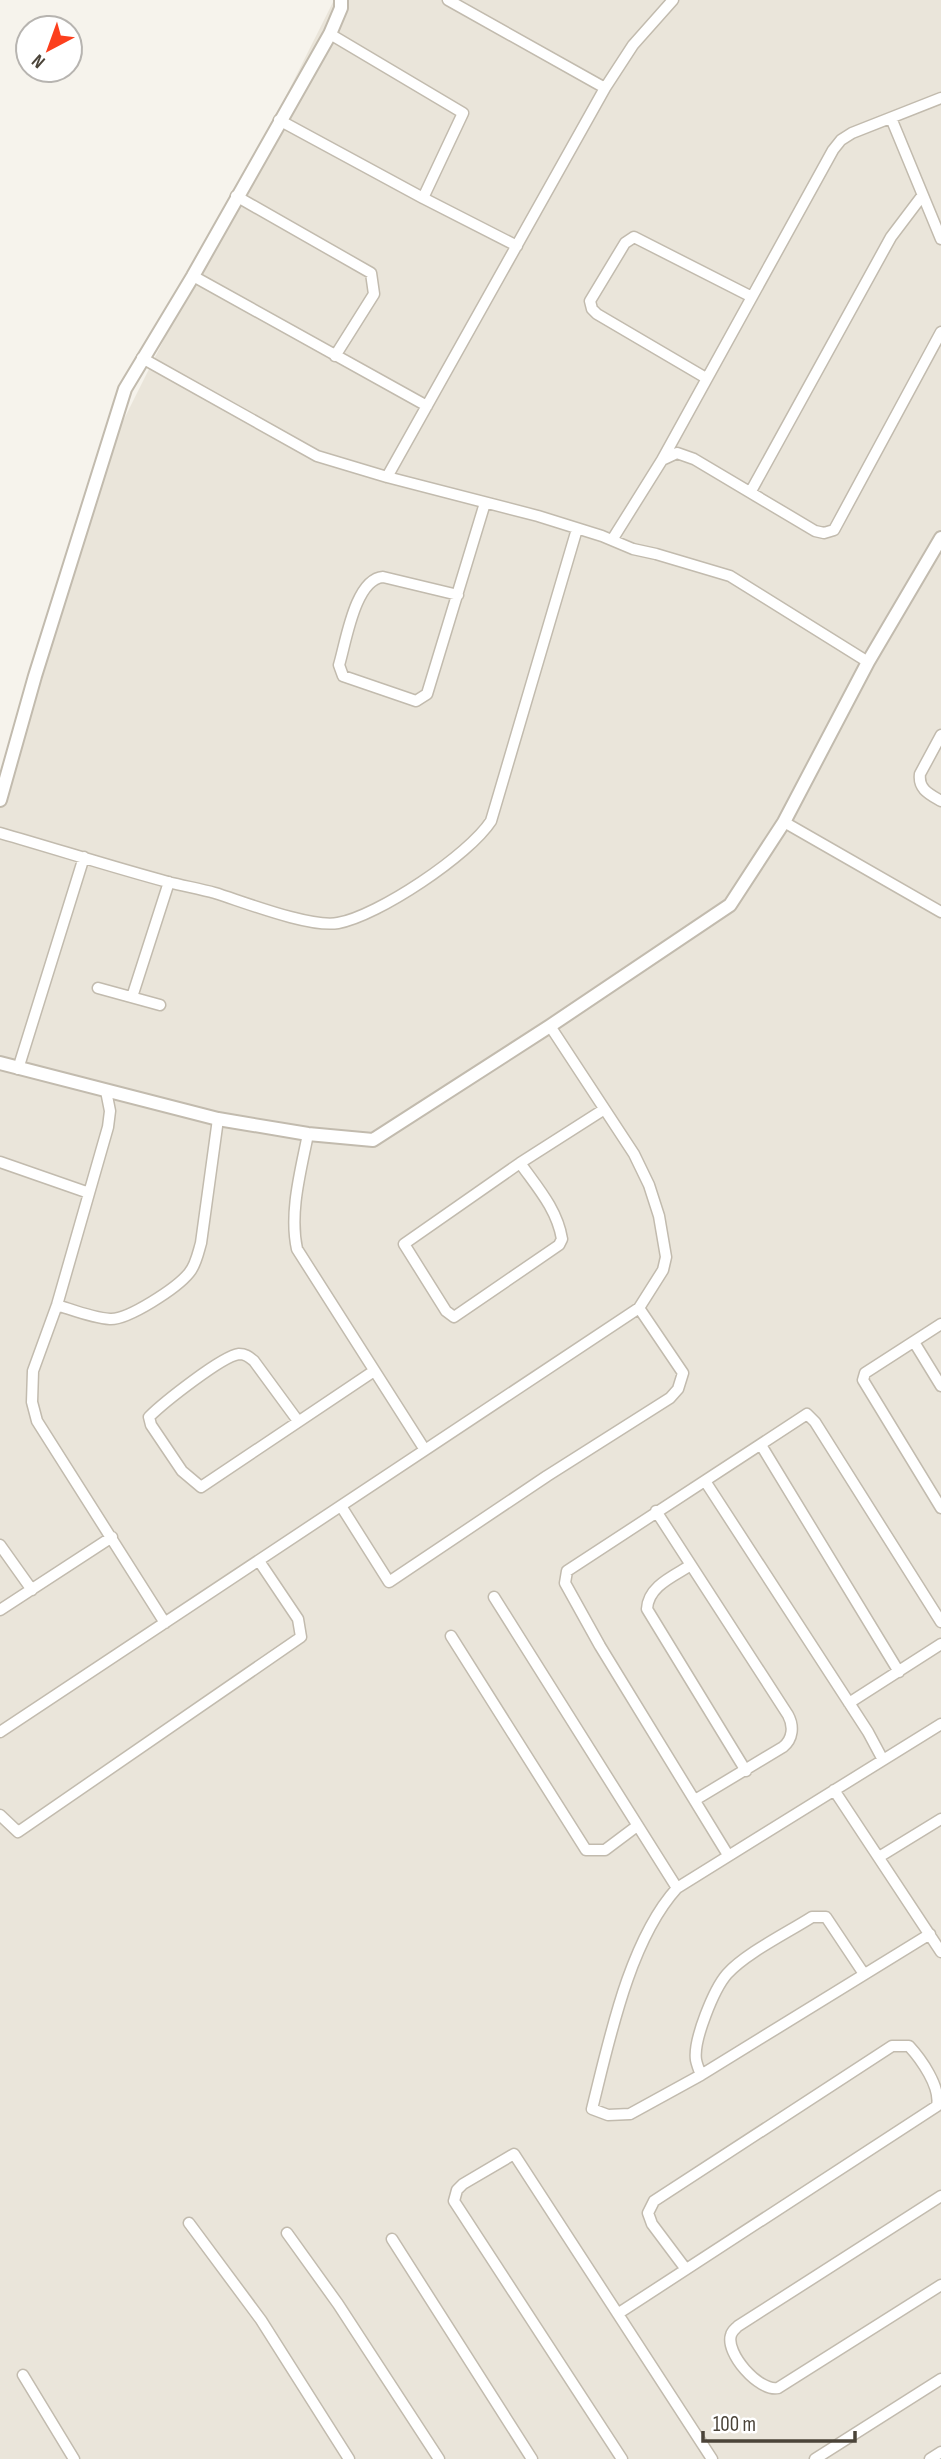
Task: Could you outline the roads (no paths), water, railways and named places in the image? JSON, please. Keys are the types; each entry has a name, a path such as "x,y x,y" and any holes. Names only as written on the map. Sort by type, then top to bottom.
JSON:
{"street":[{"path":"0,800 125,388 330,34 341,8 341,0"},
{"path":"449,0 605,88"},
{"path":"387,477 605,88 646,27 673,0"},
{"path":"330,34 463,113 423,198"},
{"path":"612,540 662,460 833,150 841,140 852,133 941,98"},
{"path":"891,118 941,239"},
{"path":"279,120 517,246"},
{"path":"236,196 370,273 374,294 335,356"},
{"path":"751,492 891,237 922,196"},
{"path":"706,378 597,314 590,301 625,243 634,237 752,297"},
{"path":"192,276 427,406"},
{"path":"662,460 677,453 685,456 815,531 824,534 834,530 941,332"},
{"path":"142,358 317,456 538,516 612,540 633,550 730,576 868,663"},
{"path":"458,595 375,577 361,590 339,665 343,676 416,701 427,694 458,595 485,503"},
{"path":"0,833 262,909 323,923 337,923 355,918 382,905 470,845 483,833 496,809 577,528"},
{"path":"0,1063 218,1119 308,1134 373,1140 730,905 784,822 868,663 939,546"},
{"path":"941,736 920,774 919,781 925,791 941,801"},
{"path":"784,822 941,912"},
{"path":"18,1069 84,857"},
{"path":"132,997 169,882"},
{"path":"98,988 160,1005"},
{"path":"0,1732 639,1308 663,1270 666,1257 664,1237 649,1185 634,1154 550,1026"},
{"path":"106,1091 110,1111 108,1126 57,1305 33,1371 32,1402 37,1421 71,1478 112,1537 165,1623"},
{"path":"520,1163 549,1204 562,1239 559,1245 454,1317 446,1311 404,1244 520,1163 603,1110"},
{"path":"57,1305 103,1318 117,1319 139,1310 189,1273 201,1243 218,1119"},
{"path":"308,1134 298,1183 294,1237 297,1249 425,1450"},
{"path":"0,1162 89,1193"},
{"path":"341,1506 390,1582 547,1476 670,1398 678,1390 683,1373 639,1308"},
{"path":"941,1324 865,1373 863,1380 941,1508"},
{"path":"914,1342 941,1386"},
{"path":"298,1421 260,1368 244,1354 235,1354 219,1363 149,1417 151,1425 182,1471 201,1487 374,1371"},
{"path":"728,1855 600,1646 565,1583 567,1571 804,1415 812,1418 941,1622"},
{"path":"761,1445 899,1672"},
{"path":"705,1481 868,1732 883,1760"},
{"path":"656,1511 791,1721 791,1737 788,1743 695,1800"},
{"path":"0,1610 112,1537"},
{"path":"0,1545 32,1590"},
{"path":"0,1815 18,1832 301,1637 298,1619 259,1561"},
{"path":"691,1564 654,1590 649,1596 646,1609 746,1771"},
{"path":"494,1597 677,1888"},
{"path":"451,1636 586,1850 605,1850 637,1826"},
{"path":"849,1703 941,1644"},
{"path":"930,1934 701,2075 630,2114 608,2115 592,2109 611,2035 642,1942 663,1903 677,1888 728,1855 941,1724"},
{"path":"834,1790 941,1952"},
{"path":"879,1857 941,1819"},
{"path":"701,2075 696,2059 697,2049 705,2019 722,1981 739,1964 812,1917 825,1917 864,1974"},
{"path":"619,2313 937,2106 940,2100 939,2092 932,2077 909,2046 892,2046 654,2201 648,2213 652,2224 685,2268"},
{"path":"622,2459 456,2206 454,2196 463,2184 514,2154 712,2459"},
{"path":"941,2196 738,2326 732,2332 731,2342 736,2355 752,2378 769,2389 778,2388 941,2285"},
{"path":"189,2223 269,2332 349,2459"},
{"path":"287,2234 338,2304 439,2459"},
{"path":"392,2239 532,2459"},
{"path":"23,2375 74,2459"},
{"path":"815,2459 941,2379"},
{"path":"930,2459 941,2452"}]}
